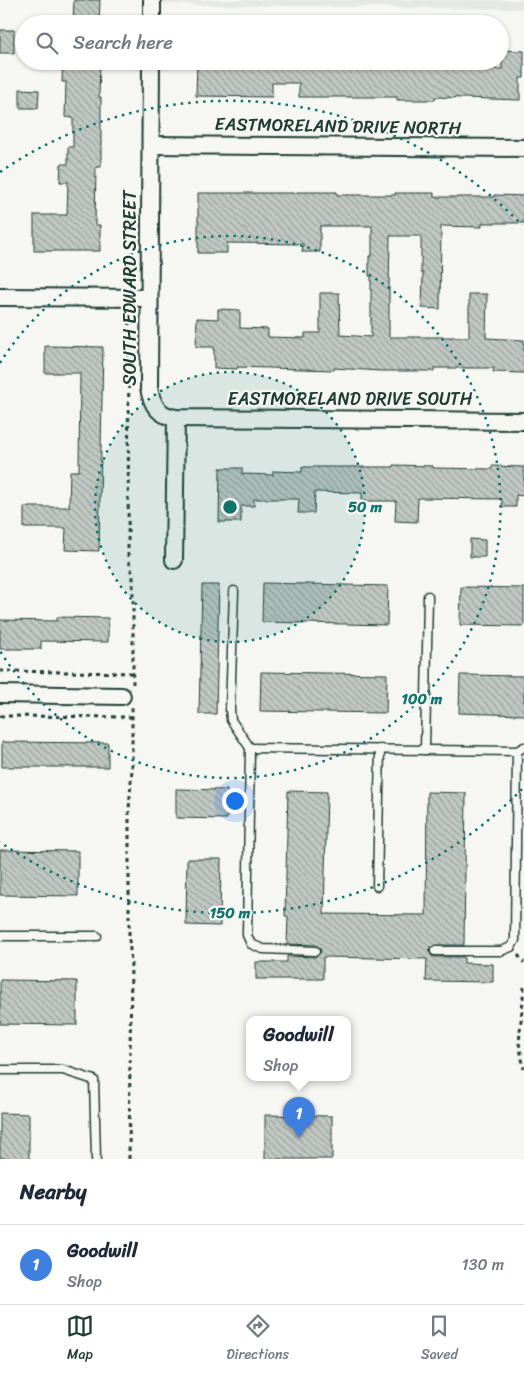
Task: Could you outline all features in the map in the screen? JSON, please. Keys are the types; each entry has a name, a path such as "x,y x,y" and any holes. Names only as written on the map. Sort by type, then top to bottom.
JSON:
{"street":[{"path":"152,0 152,15"},
{"name":"SOUTH EDWARD STREET","path":"151,70 148,388 150,396 162,414 176,418"},
{"name":"EASTMORELAND DRIVE NORTH","path":"151,145 524,148"},
{"path":"0,297 149,298"},
{"path":"174,560 176,418"},
{"name":"EASTMORELAND DRIVE SOUTH","path":"176,418 524,421"},
{"path":"0,694 129,695"}],"lane":[{"path":"234,591 231,720 250,748 247,935 251,944 263,949 316,951"},
{"path":"425,750 428,596"},
{"path":"250,748 520,749 520,861 515,940 511,947 501,951 435,951"},
{"path":"377,886 380,749"},
{"path":"0,936 97,936"},
{"path":"0,1070 63,1070 94,1080 96,1159"}],"path":[{"path":"129,1159 131,961 129,939 129,819 132,769 132,717 129,695 133,673 133,576 128,558 129,333 131,298"},
{"path":"0,672 133,673"},
{"path":"0,716 132,717"},
{"path":"524,987 519,1043 524,1069"}],"shaded area":[{"path":"155,0 524,0 524,9 155,4"}],"building":[{"path":"74,0 100,0 99,15 73,15"},
{"path":"0,30 14,30 14,53 0,53"},
{"path":"509,50 524,51 524,78 520,78 520,100 435,97 435,100 397,100 397,97 299,97 299,83 272,83 272,97 196,96 197,70 509,70"},
{"path":"63,70 100,70 101,167 96,167 95,225 100,225 100,251 34,251 34,215 67,215 68,182 60,182 61,164 68,164 68,147 73,147 73,118 65,117 66,82 62,82"},
{"path":"20,89 39,90 38,108 20,108"},
{"path":"337,192 337,195 434,193 434,197 524,196 524,223 482,223 482,227 441,226 440,309 422,308 421,236 390,236 389,337 469,337 469,294 487,294 486,338 524,340 524,373 493,372 494,368 434,368 434,371 381,371 334,368 334,370 214,368 214,347 196,347 197,318 218,319 218,309 240,310 240,328 268,329 268,337 305,338 305,333 320,333 320,293 339,293 340,335 371,337 371,276 369,276 369,256 372,256 372,226 320,226 320,252 302,252 303,244 227,243 227,253 198,253 198,193"},
{"path":"45,346 103,347 99,551 65,550 66,528 24,528 24,507 69,507 70,471 79,471 80,373 45,373"},
{"path":"393,465 492,469 492,466 524,467 524,496 516,495 516,507 502,507 502,499 418,498 417,522 395,521 396,501 362,501 362,493 315,492 314,513 298,513 299,499 254,499 254,506 241,506 241,522 219,522 220,468 242,468 242,474 273,475 273,471 302,472 302,467 393,467"},
{"path":"470,539 485,540 485,557 470,557"},
{"path":"263,583 388,586 387,625 262,622"},
{"path":"202,585 219,585 216,714 199,714"},
{"path":"461,587 524,588 524,626 460,625"},
{"path":"57,617 108,618 108,642 41,641 41,649 0,649 0,620 57,621"},
{"path":"261,672 387,674 386,713 260,711"},
{"path":"460,675 524,676 524,715 459,713"},
{"path":"2,742 108,743 108,767 2,767"},
{"path":"176,789 227,790 227,819 176,818"},
{"path":"288,791 327,792 324,914 426,915 427,792 466,793 464,945 435,945 429,951 435,957 464,957 464,963 493,964 493,982 426,981 427,959 323,957 323,979 256,979 256,962 287,962 287,956 315,957 321,952 320,948 316,945 287,944 288,916 285,916"},
{"path":"0,850 78,851 78,896 0,895"},
{"path":"187,859 221,859 220,926 186,925"},
{"path":"0,980 77,981 77,1025 0,1024"},
{"path":"0,1113 29,1114 29,1159 0,1158"},
{"path":"265,1115 332,1116 332,1159 265,1159"}],"place":[{"name":"Goodwill","path":"299,1138"}]}
